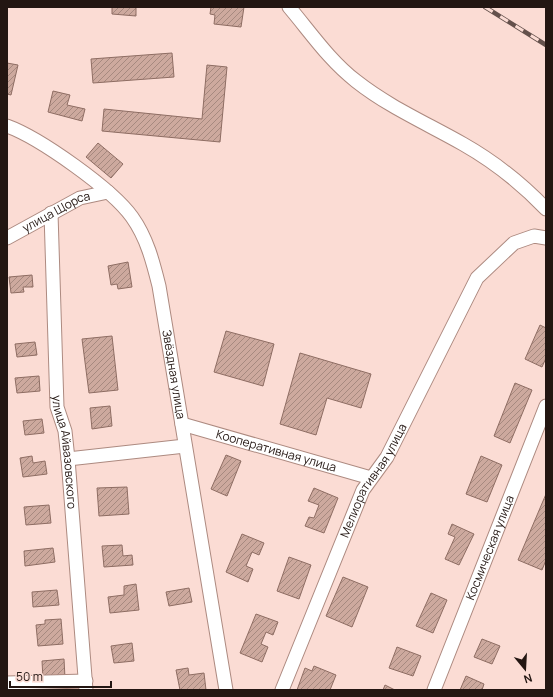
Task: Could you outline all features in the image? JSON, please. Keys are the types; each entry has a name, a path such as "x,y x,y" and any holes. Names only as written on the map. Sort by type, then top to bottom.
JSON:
{"street":[{"path":"289,7 323,51 355,80 401,112 464,145 516,181 546,209"},
{"name":"Звёздная улица","path":"7,126 43,144 108,192 132,217 141,231 151,254 159,286 226,690"},
{"name":"улица Щорса","path":"7,238 80,198 108,192"},
{"name":"улица Айвазовского","path":"51,213 57,407 65,431 68,459 86,686"},
{"name":"Мелиоративная улица","path":"282,690 363,490 387,457 477,278 514,243 534,236 546,238"},
{"name":"Космическая улица","path":"434,690 546,406"},
{"name":"Кооперативная улица","path":"182,424 371,478"},
{"path":"68,459 185,446"},
{"path":"7,684 86,686"}],"building":[{"path":"112,7 136,7 136,16 112,14"},
{"path":"211,7 244,7 241,27 214,24 215,15 210,14"},
{"path":"172,53 174,77 93,83 91,59"},
{"path":"7,63 18,65 11,95 7,94"},
{"path":"207,65 227,67 220,142 102,131 104,109 202,119"},
{"path":"53,91 70,95 67,105 85,109 82,121 48,112"},
{"path":"98,143 123,164 111,178 86,157"},
{"path":"128,262 132,287 118,289 117,284 111,285 108,266"},
{"path":"32,275 33,287 23,287 24,292 11,293 9,277"},
{"path":"540,325 546,328 546,358 542,367 525,359"},
{"path":"226,331 274,344 263,386 214,372"},
{"path":"112,336 118,390 89,393 82,339"},
{"path":"35,342 37,355 17,357 15,344"},
{"path":"300,353 371,374 361,408 327,398 316,435 280,424"},
{"path":"39,376 40,391 17,393 15,378"},
{"path":"515,383 532,390 510,443 494,436"},
{"path":"110,406 112,426 92,429 90,408"},
{"path":"42,419 44,433 25,435 23,421"},
{"path":"226,455 241,461 227,496 211,489"},
{"path":"32,456 33,463 45,461 47,474 23,477 20,458"},
{"path":"481,456 502,465 487,502 466,494"},
{"path":"127,487 129,514 99,516 97,488"},
{"path":"314,488 338,498 324,533 305,526 309,517 314,518 319,505 308,501"},
{"path":"546,494 546,560 542,570 518,560"},
{"path":"49,505 51,523 26,525 24,507"},
{"path":"452,524 474,534 459,565 445,559 455,537 448,534"},
{"path":"242,534 264,543 259,555 252,552 246,566 253,569 248,582 226,572"},
{"path":"122,545 123,556 132,555 133,565 104,567 102,546"},
{"path":"53,548 55,562 25,566 24,551"},
{"path":"289,557 311,565 299,599 277,591"},
{"path":"343,577 368,587 352,627 326,616"},
{"path":"136,584 139,610 110,613 108,597 124,595 124,586"},
{"path":"189,588 192,602 169,606 166,592"},
{"path":"57,590 59,605 33,607 32,592"},
{"path":"431,593 447,600 433,633 416,626"},
{"path":"256,614 278,622 273,635 266,632 261,644 268,647 262,662 240,653"},
{"path":"61,619 63,644 38,646 36,625 45,624 45,620"},
{"path":"482,639 500,646 492,664 474,657"},
{"path":"132,643 134,661 114,663 111,646"},
{"path":"397,647 421,656 413,676 389,668"},
{"path":"64,659 65,678 43,679 42,661"},
{"path":"314,666 336,675 330,690 297,690 305,668 312,671"},
{"path":"188,668 189,675 204,673 206,690 180,690 176,670"},
{"path":"466,676 484,684 482,690 460,690"},
{"path":"385,685 395,690 383,690"}],"railway":[{"path":"485,7 546,45"}]}
